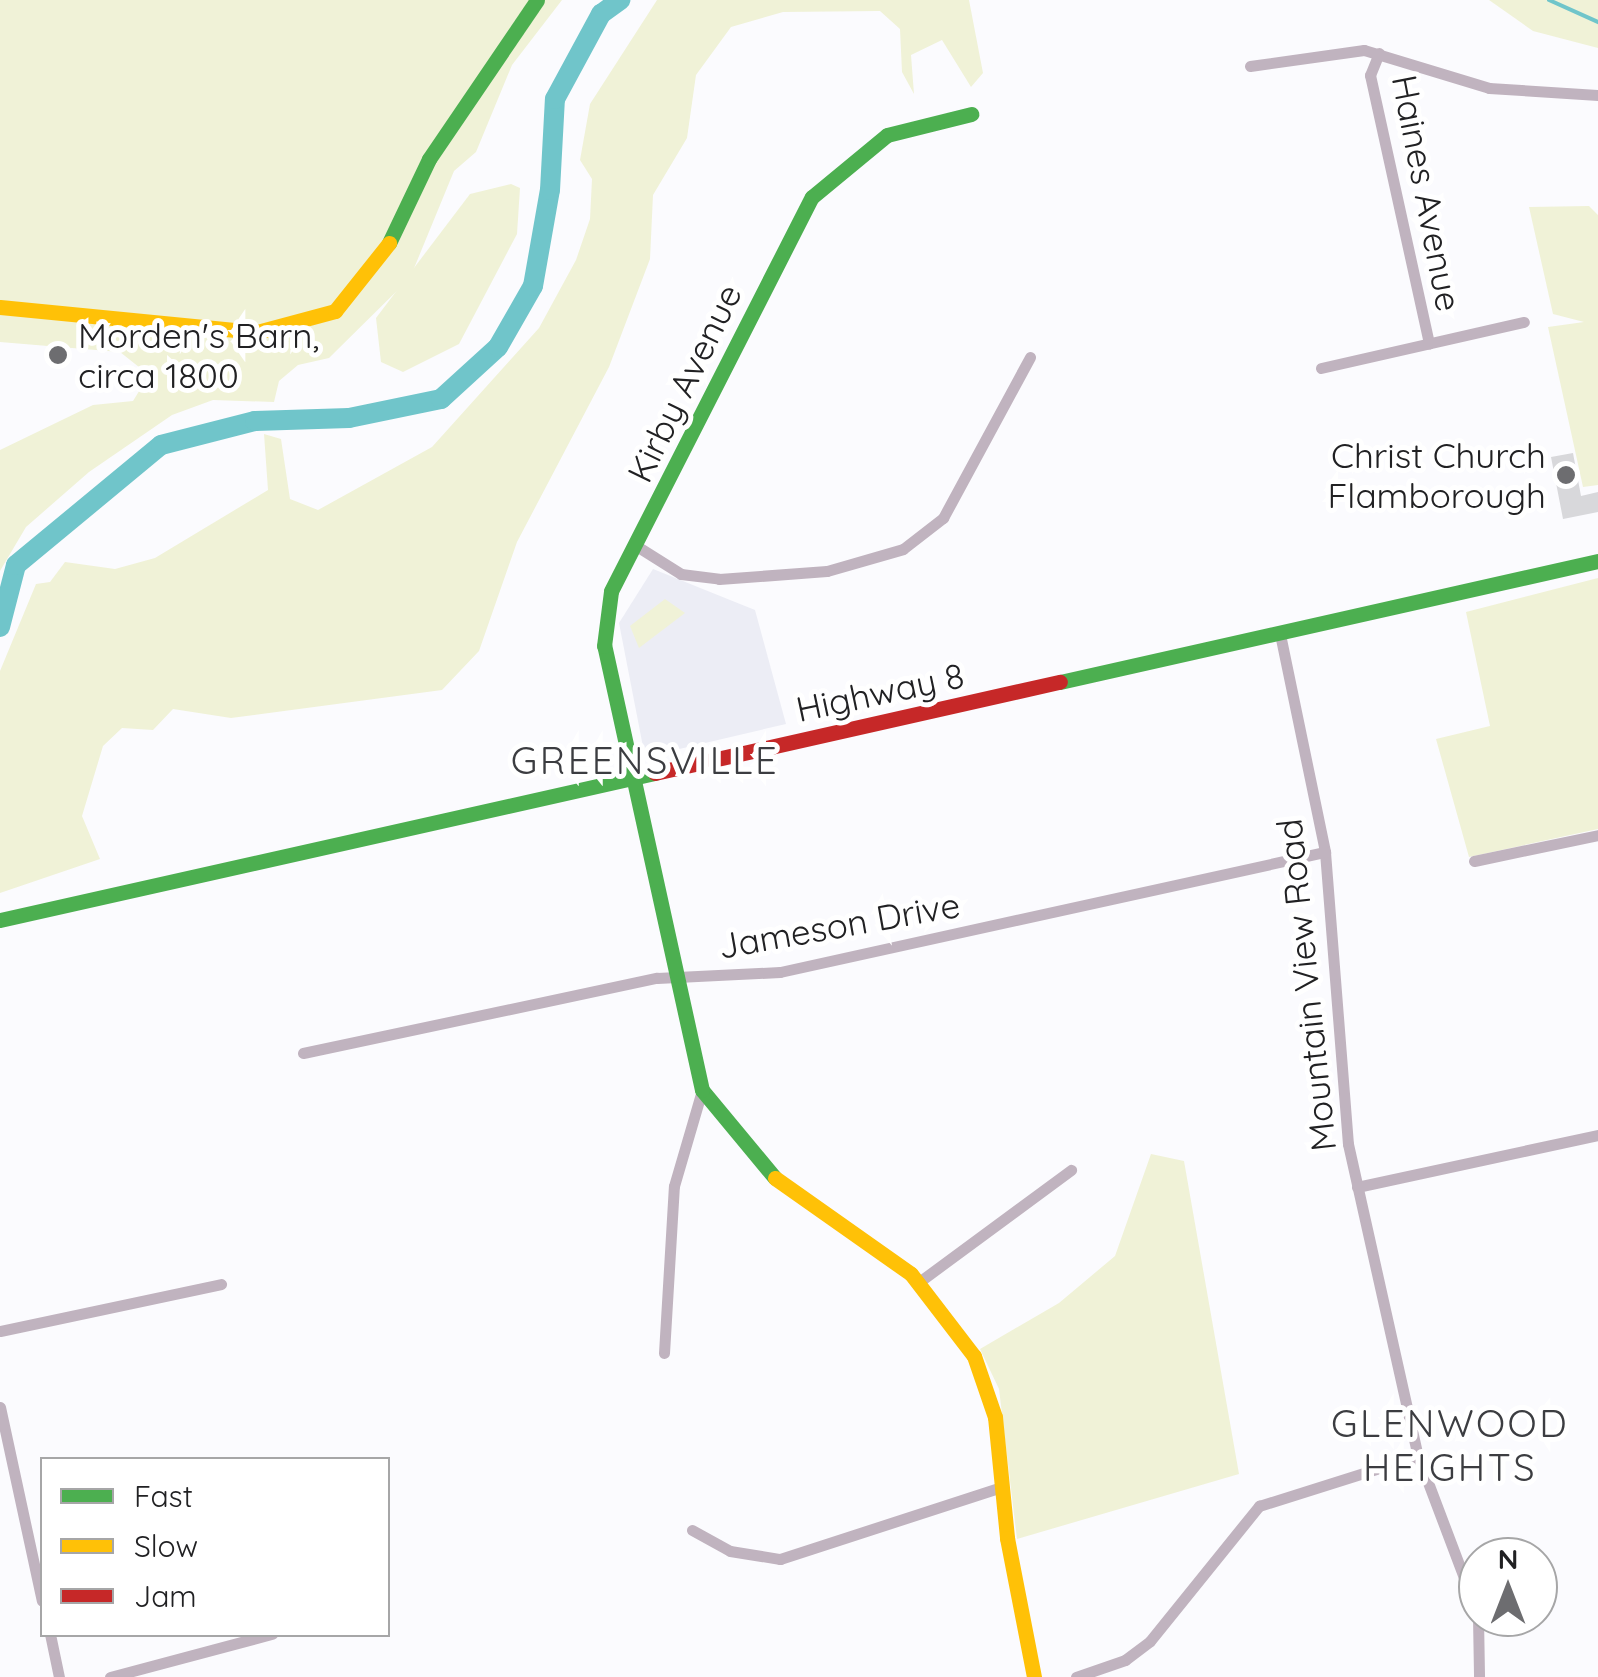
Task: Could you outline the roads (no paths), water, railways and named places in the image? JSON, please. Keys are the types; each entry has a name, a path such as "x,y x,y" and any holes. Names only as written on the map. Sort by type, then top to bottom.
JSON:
{"street":[{"path":"0,308 257,332 336,311 377,267 429,159 536,0"},
{"path":"1250,66 1334,52 1379,53 1489,88 1598,95"},
{"name":"Haines Avenue","path":"1379,53 1370,75 1429,344"},
{"name":"Kirby Avenue","path":"702,1090 604,646 611,591 812,196 888,135 971,114"},
{"path":"1321,368 1524,322"},
{"path":"635,545 681,574 719,579 827,572 903,549 943,518 1030,357"},
{"name":"Highway 8","path":"0,920 1598,561"},
{"name":"Mountain View Road","path":"1280,634 1325,852 1337,1088 1418,1456 1458,1563"},
{"path":"1474,861 1598,835"},
{"name":"Jameson Drive","path":"303,1053 676,979 780,972 1325,852"},
{"path":"702,1090 748,1152 786,1188 918,1282 953,1322 988,1388 1034,1677"},
{"path":"664,1354 674,1186 702,1090"},
{"path":"1356,1186 1598,1134"},
{"path":"918,1282 1071,1170"},
{"path":"0,1331 220,1284"},
{"path":"0,1407 40,1592"},
{"path":"1076,1677 1125,1660 1150,1641 1260,1506 1418,1456"},
{"path":"692,1530 730,1551 780,1559 1002,1487"},
{"path":"51,1637 59,1677"},
{"path":"110,1677 261,1637"},
{"name":"Mountain View Road","path":"1479,1637 1480,1677"}],"waterway":[{"path":"0,627 16,565 161,445 255,421 349,418 441,399 498,347 533,286 550,190 555,99 601,14 620,0"},
{"path":"1549,0 1598,22"}],"place":[{"name":"Morden's Barn, circa 1800","path":"58,355"},
{"name":"Christ Church Flamborough","path":"1566,475"}],"district":[{"name":"GREENSVILLE","path":"645,761"},
{"name":"GLENWOOD HEIGHTS","path":"1450,1446"}]}
